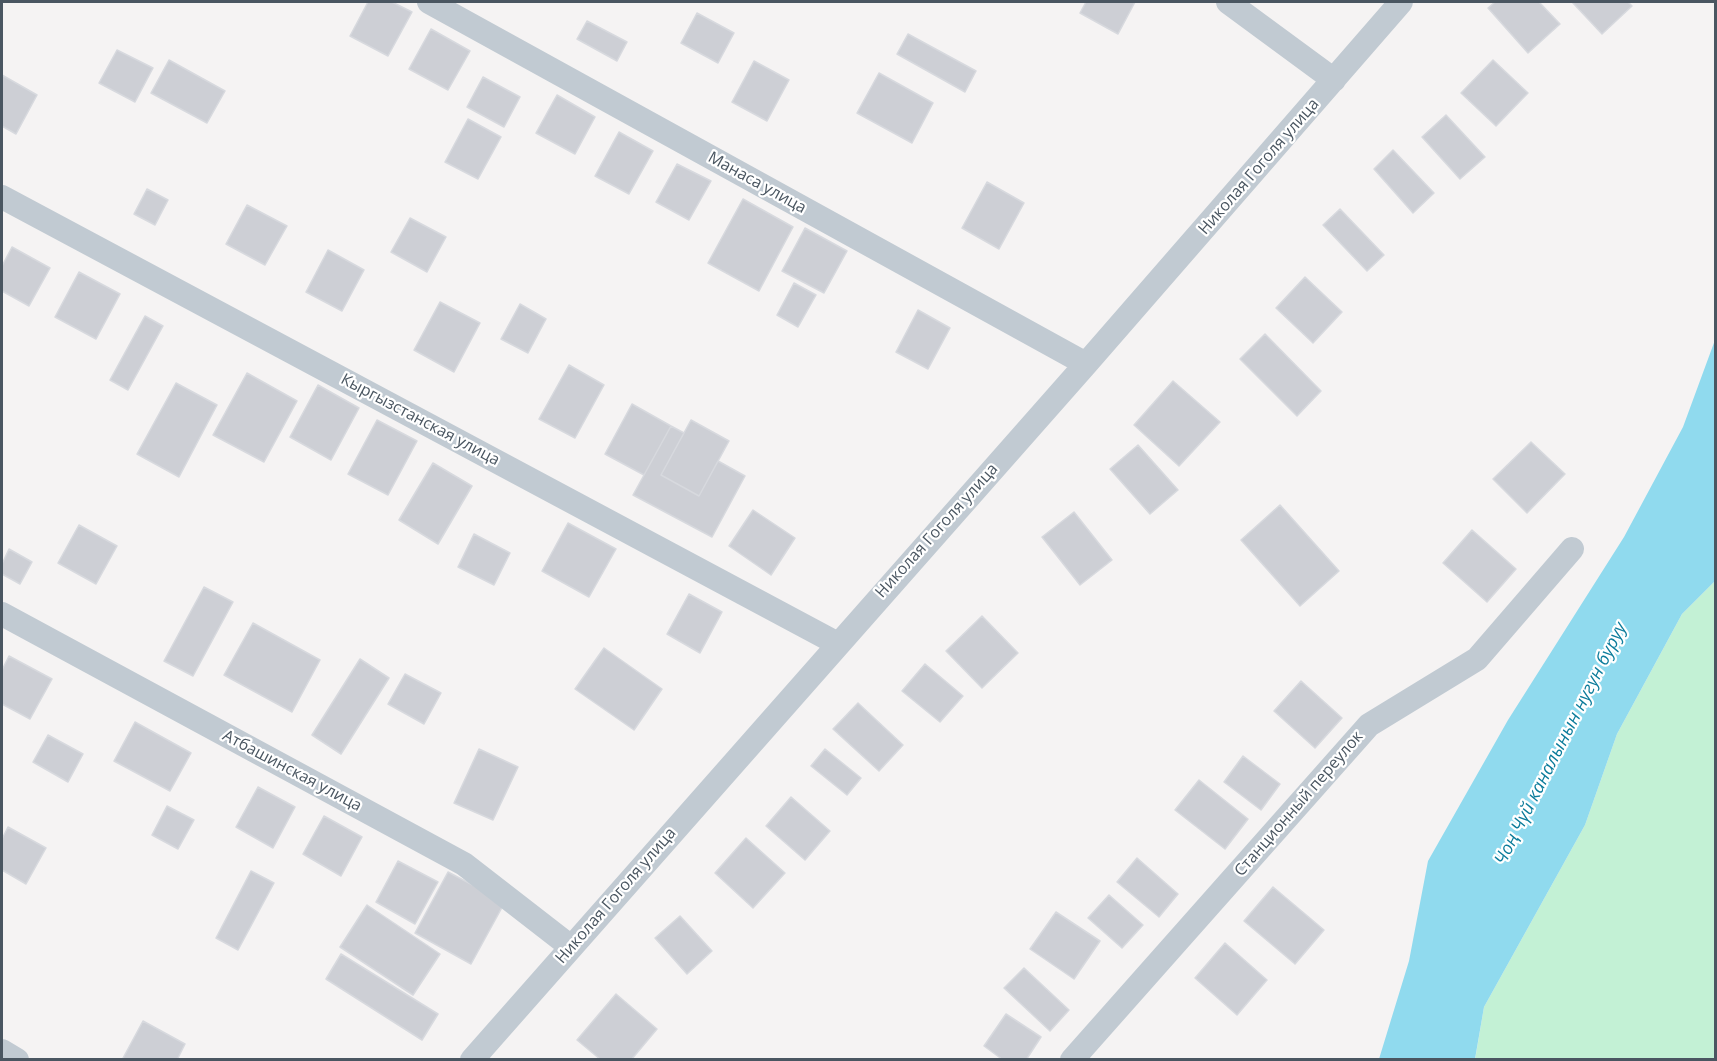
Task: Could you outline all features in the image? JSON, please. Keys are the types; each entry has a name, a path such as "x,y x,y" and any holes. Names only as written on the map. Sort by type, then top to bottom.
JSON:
{"street":[{"name":"Манаса улица","path":"429,2 1086,364"},
{"path":"1228,2 1334,80"},
{"name":"Николая Гоголя улица","path":"472,1059 1086,364 1401,2"},
{"name":"Кыргызстанская улица","path":"2,196 838,644"},
{"name":"Станционный переулок","path":"1072,1059 1369,725 1477,659 1572,549"},
{"name":"Атбашинская улица","path":"2,614 465,864 571,947"},
{"path":"2,1051 17,1059"}],"green space":[{"path":"1715,581 1715,1059 1475,1060 1484,1007 1585,825 1617,734 1682,614"}],"water":[{"name":"Чоң Чүй каналынын нугун буруу","path":"1715,340 1715,581 1682,614 1617,734 1585,825 1484,1007 1475,1059 1379,1059 1409,961 1428,861 1508,720 1624,537 1683,427"}],"building":[{"path":"368,2 392,2 412,12 388,56 350,36"},
{"path":"1086,2 1135,2 1118,34 1080,13"},
{"path":"1495,2 1539,2 1560,24 1528,53 1488,8"},
{"path":"1572,2 1628,2 1632,6 1602,34"},
{"path":"697,13 734,33 718,63 681,43"},
{"path":"587,21 627,42 617,61 577,39"},
{"path":"431,29 470,51 448,90 409,69"},
{"path":"908,34 976,71 965,92 897,54"},
{"path":"117,50 153,68 135,102 99,83"},
{"path":"169,60 225,91 207,123 151,93"},
{"path":"1493,60 1528,93 1496,126 1461,93"},
{"path":"754,61 789,80 767,121 732,102"},
{"path":"879,73 933,103 912,143 857,113"},
{"path":"2,75 37,95 16,134 2,126"},
{"path":"483,77 520,97 504,127 467,107"},
{"path":"557,95 595,117 575,154 536,133"},
{"path":"1446,115 1485,157 1460,179 1422,137"},
{"path":"468,119 501,137 478,179 445,162"},
{"path":"619,132 653,151 629,194 595,176"},
{"path":"1393,150 1434,193 1413,213 1374,169"},
{"path":"677,164 711,181 689,220 656,202"},
{"path":"987,182 1024,203 999,249 962,228"},
{"path":"147,189 168,200 155,225 134,214"},
{"path":"743,199 793,227 759,291 708,263"},
{"path":"247,205 287,226 265,265 226,244"},
{"path":"1340,209 1384,255 1367,271 1323,225"},
{"path":"410,218 446,237 427,272 391,252"},
{"path":"805,228 847,251 824,293 782,271"},
{"path":"12,247 50,268 29,306 2,291 2,266"},
{"path":"328,250 364,270 342,311 306,292"},
{"path":"79,272 120,294 96,339 55,317"},
{"path":"1305,277 1342,312 1313,343 1276,308"},
{"path":"794,283 816,295 798,327 777,315"},
{"path":"440,302 480,323 454,372 414,350"},
{"path":"520,304 546,319 528,353 501,339"},
{"path":"918,310 950,328 928,369 896,352"},
{"path":"145,316 163,326 128,390 110,380"},
{"path":"1265,334 1321,391 1297,416 1240,359"},
{"path":"569,365 604,385 575,438 539,419"},
{"path":"247,373 297,401 264,462 213,435"},
{"path":"1173,381 1220,422 1179,466 1134,425"},
{"path":"176,383 217,405 179,477 137,454"},
{"path":"318,385 359,408 331,460 290,437"},
{"path":"632,404 671,426 644,475 605,454"},
{"path":"377,420 417,441 388,495 348,474"},
{"path":"691,420 729,441 699,496 661,475"},
{"path":"671,426 684,433 661,475 699,496 718,461 745,476 712,537 633,495"},
{"path":"1531,442 1565,474 1527,513 1493,479"},
{"path":"1138,445 1178,490 1150,514 1110,469"},
{"path":"433,463 472,486 438,544 399,520"},
{"path":"1280,505 1339,571 1300,606 1241,540"},
{"path":"753,510 795,538 771,575 729,546"},
{"path":"1074,512 1112,560 1080,585 1042,537"},
{"path":"568,523 616,549 589,597 542,571"},
{"path":"79,525 117,546 96,584 58,563"},
{"path":"1472,530 1516,569 1487,602 1443,563"},
{"path":"474,534 510,553 494,585 458,567"},
{"path":"9,549 32,562 20,584 2,574 2,564"},
{"path":"204,587 233,602 193,676 164,661"},
{"path":"689,594 722,612 700,653 667,634"},
{"path":"982,616 1018,653 982,688 946,651"},
{"path":"253,623 320,660 292,712 224,675"},
{"path":"604,648 662,689 634,730 575,689"},
{"path":"9,656 52,679 30,719 2,704 2,670"},
{"path":"360,659 389,678 341,754 312,735"},
{"path":"925,664 963,696 940,722 902,691"},
{"path":"405,674 441,693 424,724 388,704"},
{"path":"1301,681 1342,718 1315,748 1274,711"},
{"path":"858,703 903,745 879,771 833,729"},
{"path":"135,722 191,753 170,791 114,761"},
{"path":"48,735 83,754 68,782 33,762"},
{"path":"479,749 518,767 493,820 454,803"},
{"path":"825,749 861,778 847,795 811,766"},
{"path":"1243,756 1280,784 1261,810 1224,782"},
{"path":"1199,780 1248,819 1225,849 1175,810"},
{"path":"258,787 295,807 273,848 236,827"},
{"path":"791,797 830,831 805,860 766,826"},
{"path":"167,806 194,820 178,849 152,835"},
{"path":"324,816 362,837 341,876 303,854"},
{"path":"8,827 46,848 26,884 2,870 2,839"},
{"path":"746,838 785,873 753,908 715,873"},
{"path":"1137,858 1178,894 1159,917 1117,882"},
{"path":"398,861 438,882 415,924 376,902"},
{"path":"251,871 274,883 238,950 216,938"},
{"path":"448,872 505,902 471,964 415,933"},
{"path":"1273,887 1324,930 1295,964 1244,921"},
{"path":"1109,895 1143,925 1122,948 1088,918"},
{"path":"367,905 440,954 413,995 340,947"},
{"path":"1056,912 1100,941 1074,979 1030,949"},
{"path":"680,916 712,951 687,974 655,938"},
{"path":"1225,943 1267,980 1237,1015 1195,978"},
{"path":"341,954 438,1014 422,1040 326,979"},
{"path":"1024,968 1069,1010 1050,1031 1004,988"},
{"path":"616,994 657,1029 631,1060 601,1060 577,1040"},
{"path":"1006,1014 1041,1037 1026,1060 1003,1060 984,1046"},
{"path":"143,1021 185,1044 177,1060 122,1060"}]}
